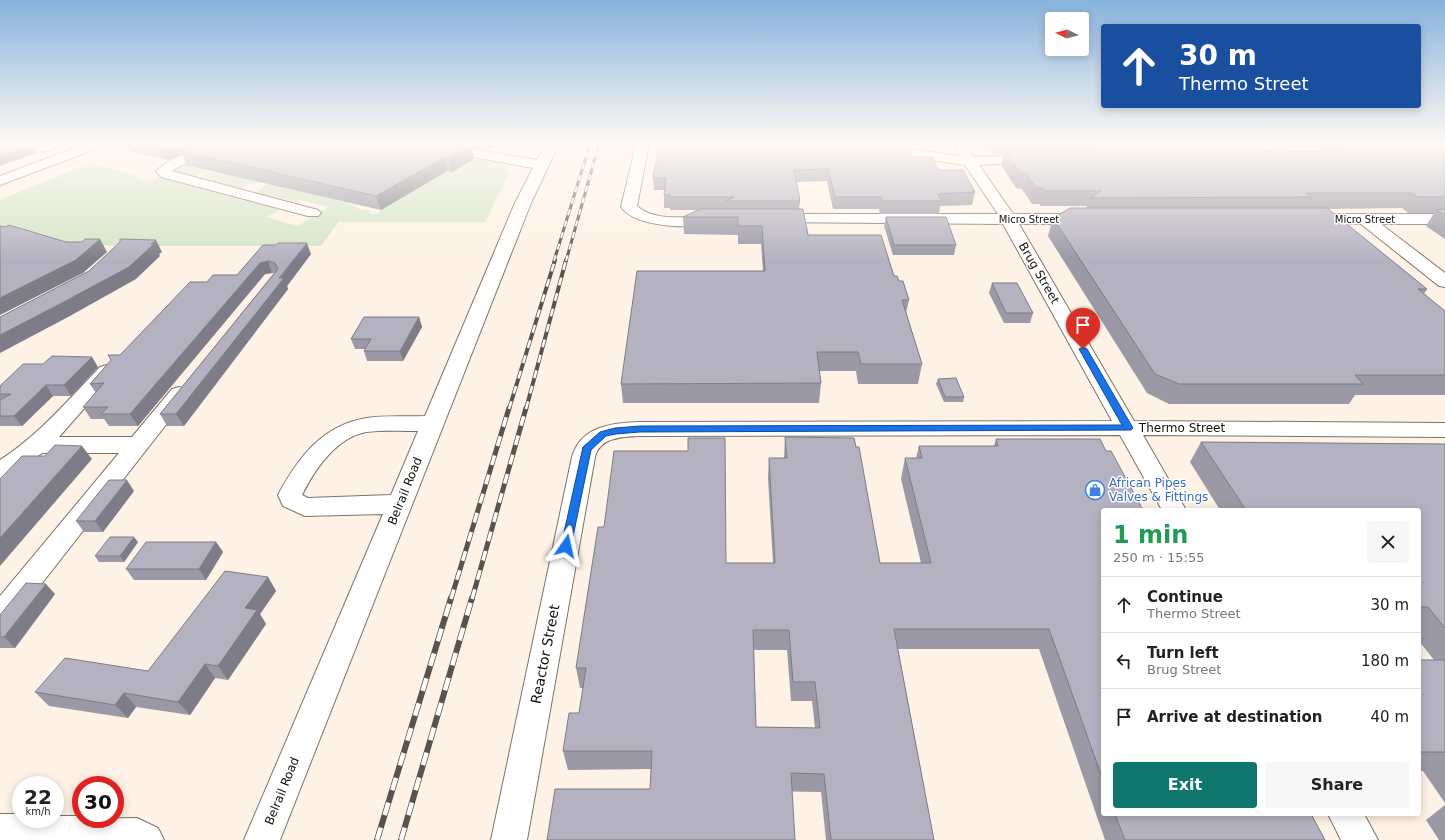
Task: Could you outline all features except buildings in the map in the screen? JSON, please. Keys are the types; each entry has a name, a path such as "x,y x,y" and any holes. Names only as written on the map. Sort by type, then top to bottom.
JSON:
{"street":[{"path":"201,183 313,213"},
{"name":"Belrail Road","path":"262,840 523,203 533,183"},
{"path":"634,183 629,207 634,214 661,220 732,220"},
{"name":"Brug Street","path":"984,183 1008,218 1173,508"},
{"name":"Micro Street","path":"755,220 1008,218 1095,219"},
{"name":"Micro Street","path":"1293,219 1445,219"},
{"path":"1364,219 1445,282"},
{"path":"0,471 38,445 107,371"},
{"path":"0,616 192,377"},
{"path":"400,504 305,507 292,500 290,495 305,467 315,454 339,435 367,425 433,423"},
{"name":"Thermo Street","path":"581,468 586,449 603,434 615,431 640,429 1128,428 1445,430"},
{"path":"38,445 138,445"},
{"name":"Reactor Street","path":"509,840 581,468"},
{"path":"1346,816 1360,840"},
{"path":"0,831 137,836 146,840"}],"green space":[{"path":"40,183 179,183 280,210 266,217 298,226 329,207 300,200 295,202 257,192 269,183 344,202 362,210 371,211 368,213 374,215 401,198 416,183 504,183 485,222 338,222 321,246 120,246 55,243 0,231 0,200"},
{"path":"223,183 257,183 240,188"}],"railway":[{"path":"554,261 578,183"},
{"path":"566,261 588,183"},
{"path":"509,409 555,260"},
{"path":"526,409 566,260"},
{"path":"451,599 509,408"},
{"path":"472,599 526,408"},
{"path":"377,840 451,598"},
{"path":"401,840 472,598"}],"place":[{"name":"African Pipes Valves & Fittings","path":"1095,490"}],"route":[{"path":"566,546 586,449 603,434 615,431 640,429 1128,428 1083,349"}]}
